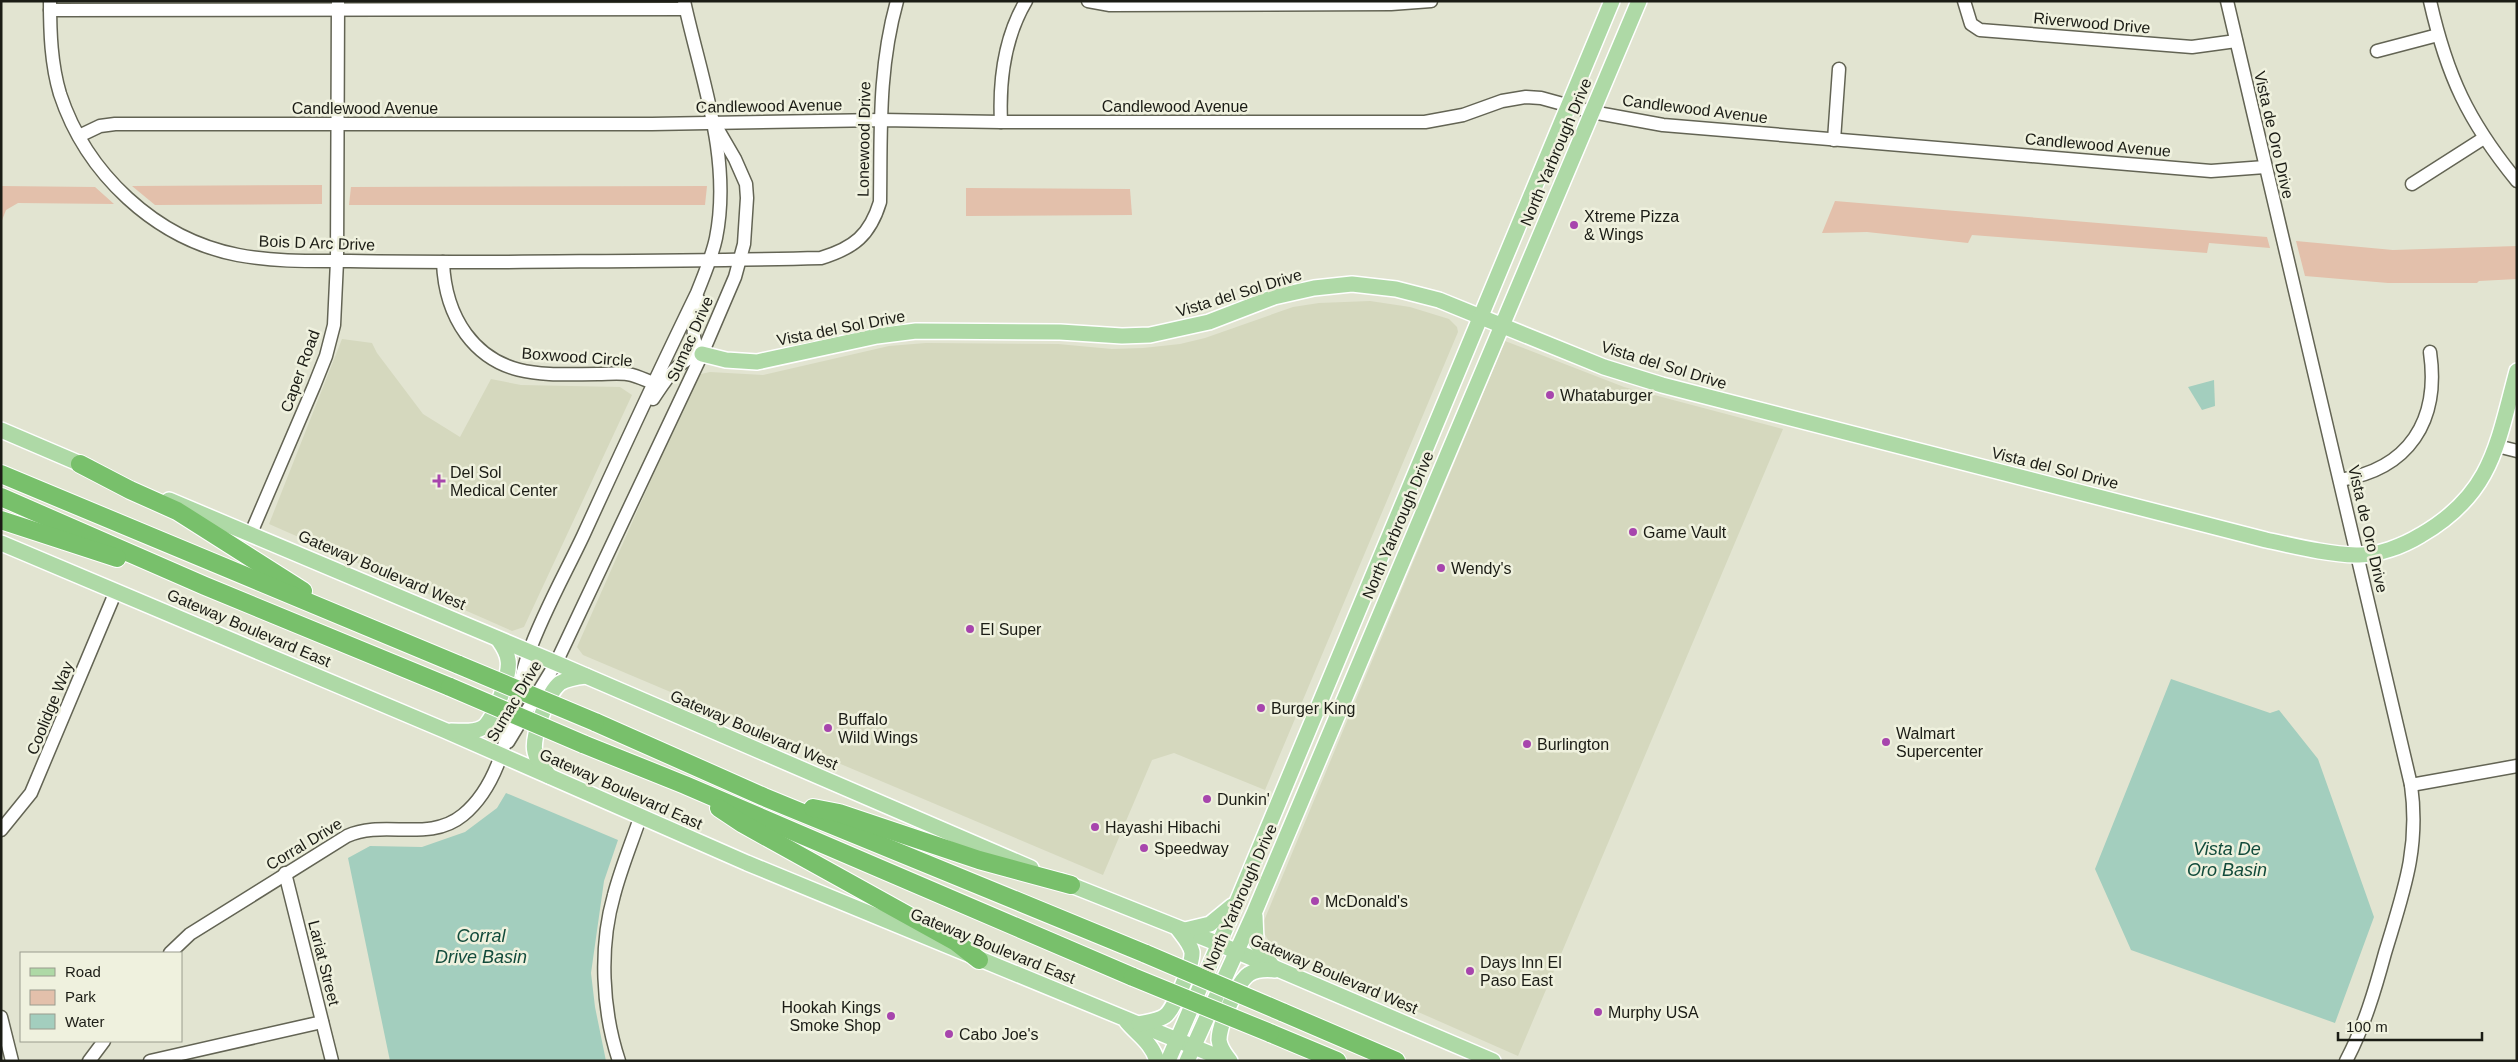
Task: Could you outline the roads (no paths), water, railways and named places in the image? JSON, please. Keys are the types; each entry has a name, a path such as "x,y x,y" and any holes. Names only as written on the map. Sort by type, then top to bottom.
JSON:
{"highway":[{"path":"80,464 130,490 177,511 346,618"},
{"path":"1,474 459,664 764,796 1146,954 1396,1061"},
{"path":"1,496 204,586 685,785 1337,1061"},
{"path":"1,520 204,586"},
{"path":"685,785 743,824 956,942 979,960"},
{"path":"764,796 839,813 996,865 1071,885"}],"main road":[{"name":"North Yarbrough Drive","path":"1168,1061 1237,902 1479,316 1612,1"},
{"name":"North Yarbrough Drive","path":"1189,1054 1255,911 1639,1"},
{"name":"Vista del Sol Drive","path":"702,354 726,360 757,362 884,335 916,331 1150,335 1209,322 1274,297 1330,285 1352,284 1396,289 1439,300 1604,367 1662,386 2266,540 2323,552 2358,555 2394,547 2414,539 2442,523 2464,502 2478,484 2497,446 2517,371"},
{"name":"Gateway Boulevard West","path":"1,430 251,533 1071,885 1219,944 1493,1061"},
{"name":"Gateway Boulevard East","path":"1,542 444,730 747,864 1177,1040 1189,1054 1229,1061"},
{"path":"444,730 470,732 483,728 491,719 508,674 509,661 506,651 498,639"},
{"path":"1337,658 1358,666"},
{"path":"549,776 534,750 535,739 549,695 560,683 571,678 586,676"},
{"path":"1131,1021 1165,1016 1172,1009 1191,961 1189,942 1180,928 1210,924 1237,902"},
{"path":"1255,911 1256,941 1261,952 1276,968"},
{"path":"1229,1061 1220,1047 1220,1027 1241,981 1249,974 1262,969 1276,968"},
{"path":"1131,1021 1154,1050 1156,1061"}],"street":[{"name":"Lonewood Drive","path":"709,260 821,258 839,252 856,243 876,216 880,202 881,120 885,52 897,1"},
{"path":"1001,122 1000,99 1006,52 1014,26 1026,1"},
{"path":"1088,1 1110,5 1381,4 1431,1"},
{"name":"Riverwood Drive","path":"1964,1 1971,24 1980,30 2192,47 2236,41"},
{"name":"Vista de Oro Drive","path":"2227,1 2411,785 2415,829 2406,883 2366,1013 2346,1061"},
{"path":"2430,1 2448,68 2466,107 2484,138 2517,181"},
{"path":"50,5 684,5"},
{"name":"Bois D Arc Drive","path":"50,5 55,72 60,93 79,136 107,178 151,217 210,248 259,259 337,261 709,260"},
{"name":"Caper Road","path":"251,533 326,356 336,311 338,5"},
{"name":"Sumac Drive","path":"500,756 529,652 702,278 716,238 721,187 714,124 684,5"},
{"path":"2377,51 2438,35"},
{"path":"1834,140 1839,69"},
{"name":"Candlewood Avenue","path":"79,136 100,126 115,124 714,124 881,120 1001,122 1425,122 1455,117 1502,101 1541,98 1592,112 1663,125 2212,171 2265,166"},
{"name":"Sumac Drive","path":"500,756 556,663 702,354 735,277 747,213 746,184 735,159 714,124"},
{"path":"2412,184 2484,138"},
{"name":"Boxwood Circle","path":"443,262 446,295 459,324 471,340 496,360 518,371 540,374 630,374 654,383"},
{"path":"629,435 679,364 689,357 702,354 695,346 692,336 702,278"},
{"path":"2340,480 2357,478 2381,469 2398,457 2410,444 2423,423 2428,407 2433,384 2430,352"},
{"path":"2497,446 2517,451"},
{"name":"Coolidge Way","path":"1,830 31,793 116,591"},
{"name":"Corral Drive","path":"171,952 190,934 330,845 357,831 381,828 411,831 428,829 462,816 487,788 500,756"},
{"path":"2411,785 2517,766"},
{"path":"619,1061 607,1006 605,951 613,897 641,816"},
{"name":"Lariat Street","path":"285,874 332,1061"},
{"path":"1,1017 12,1061"},
{"path":"150,1061 322,1022"},
{"path":"89,1061 103,1042"}],"water":[{"path":"2214,380 2215,406 2202,410 2188,387"},
{"name":"Vista De Oro Basin","path":"2171,679 2270,713 2279,710 2318,759 2374,917 2335,1023 2131,950 2095,869"},
{"name":"Corral Drive Basin","path":"506,793 618,840 604,881 591,973 595,1007 606,1061 390,1061 348,858 370,846 422,847 465,832 497,808"}],"place":[{"name":"Xtreme Pizza & Wings","path":"1574,225"},
{"name":"Whataburger","path":"1550,395"},
{"name":"Del Sol Medical Center","path":"439,481"},
{"name":"Game Vault","path":"1633,532"},
{"name":"Wendy's","path":"1441,568"},
{"name":"El Super","path":"970,629"},
{"name":"Burger King","path":"1261,708"},
{"name":"Buffalo Wild Wings","path":"828,728"},
{"name":"Walmart Supercenter","path":"1886,742"},
{"name":"Burlington","path":"1527,744"},
{"name":"Dunkin'","path":"1207,799"},
{"name":"Hayashi Hibachi","path":"1095,827"},
{"name":"Speedway","path":"1144,848"},
{"name":"McDonald's","path":"1315,901"},
{"name":"Days Inn El Paso East","path":"1470,971"},
{"name":"Murphy USA","path":"1598,1012"},
{"name":"Hookah Kings Smoke Shop","path":"891,1016"},
{"name":"Cabo Joe's","path":"949,1034"}]}
